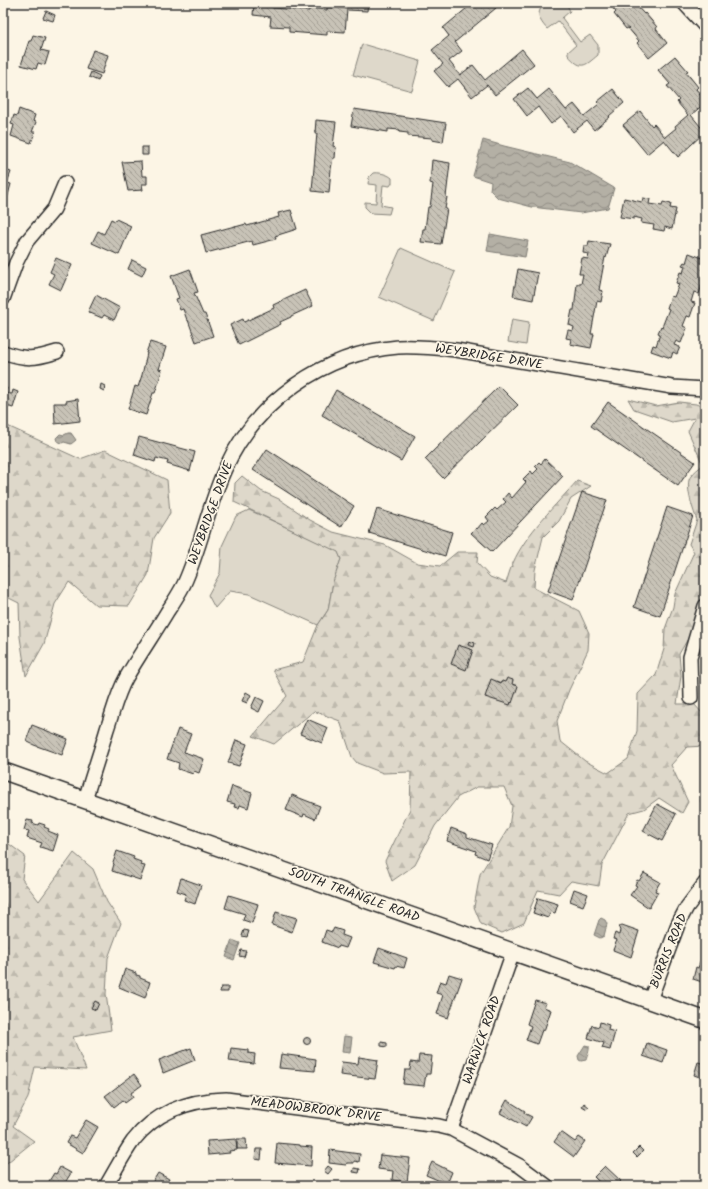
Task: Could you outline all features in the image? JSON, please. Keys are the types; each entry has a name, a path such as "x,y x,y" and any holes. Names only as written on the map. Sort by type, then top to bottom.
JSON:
{"street":[{"path":"684,3 705,26"},
{"path":"3,299 16,263 28,241 54,209 65,183"},
{"name":"WEYBRIDGE DRIVE","path":"85,800 118,695 126,678 182,587 190,570 225,468 241,439 264,411 307,376 363,353 393,348 420,346 462,351 672,387 705,389"},
{"path":"3,352 23,358 43,357 57,352"},
{"path":"691,698 690,657 705,606"},
{"name":"SOUTH TRIANGLE ROAD","path":"3,771 705,1020"},
{"name":"BURRIS ROAD","path":"650,1000 679,922 705,883"},
{"name":"WARWICK ROAD","path":"451,1129 513,952"},
{"name":"MEADOWBROOK DRIVE","path":"106,1186 124,1154 134,1140 146,1127 161,1116 176,1108 191,1103 226,1099 439,1126 451,1129 520,1166 547,1186"}],"green space":[{"path":"545,3 566,3 570,11 562,18 580,42 590,35 598,45 598,55 583,65 580,65 572,60 568,55 568,52 576,45 558,21 547,29 540,19 539,13"},
{"path":"362,44 420,61 412,91 353,75"},
{"path":"373,173 388,175 392,178 392,183 390,186 383,185 381,205 391,207 389,214 371,213 365,207 365,202 376,203 377,185 368,184 369,177"},
{"path":"401,248 455,272 434,321 379,297"},
{"path":"512,319 529,322 526,345 508,342"},
{"path":"628,399 656,406 679,402 696,404 705,408 705,592 700,604 696,625 679,654 681,676 677,704 694,704 703,714 705,707 705,746 687,747 671,765 688,802 682,813 659,798 644,809 629,813 602,865 599,886 571,881 559,894 538,890 524,923 502,933 481,924 474,907 480,874 509,827 512,806 504,787 477,787 458,797 435,826 415,865 392,881 385,861 410,809 411,772 383,773 357,763 352,757 340,721 314,711 274,744 253,736 287,696 273,670 303,662 318,625 328,610 333,582 341,559 338,552 234,502 235,483 242,476 261,491 279,499 310,520 333,532 385,545 417,563 440,566 457,552 478,552 477,563 490,577 506,583 512,565 533,530 577,481 591,486 571,499 559,521 543,537 535,570 534,588 579,611 589,633 588,650 569,690 557,721 560,741 585,761 608,773 628,759 637,731 638,694 656,675 664,649 665,629 673,607 675,594 694,552 689,544 697,520 693,510 688,485 691,476 703,465 688,431 695,418 672,422 634,409"},
{"path":"3,424 80,459 105,450 167,480 170,513 154,538 148,575 129,606 96,605 69,582 55,604 44,644 26,676 20,637 19,603 3,595"},
{"path":"249,510 338,551 341,559 333,582 328,610 318,625 249,594 230,591 215,608 208,595 220,573 222,546 236,516"},
{"path":"5,841 25,856 22,879 39,901 74,853 93,869 107,902 121,923 108,958 106,994 111,1030 73,1037 86,1070 35,1067 28,1098 13,1126 34,1141 3,1166 3,843"}],"water":[{"path":"483,140 570,162 614,188 608,208 581,213 532,207 498,198 490,190 491,182 473,176"},
{"path":"490,234 528,241 525,257 487,251"},
{"path":"71,433 76,440 71,444 57,441 56,438 60,434 64,435"},
{"path":"601,918 605,920 607,924 604,936 600,938 594,935"},
{"path":"232,940 240,943 234,960 226,957"},
{"path":"344,1036 352,1037 350,1053 342,1052"},
{"path":"585,1045 589,1046 589,1051 586,1060 581,1061 579,1060 578,1056"}],"building":[{"path":"31,3 43,3 42,7"},
{"path":"254,3 273,3 273,8 309,11 309,8 327,10 327,7 346,8 347,3 368,3 367,11 347,10 345,32 327,31 327,35 289,32 289,27 270,26 271,17 253,15"},
{"path":"473,3 493,3 496,8 455,42 462,51 449,61 460,75 473,65 485,80 522,49 534,64 495,95 487,85 472,97 458,79 448,87 434,71 443,64 432,50 449,36 443,28"},
{"path":"608,3 634,3 657,27 656,29 667,43 649,58 637,43 639,41 628,28 626,29 614,14 616,12"},
{"path":"46,11 55,15 53,21 43,18"},
{"path":"33,35 45,38 41,50 49,52 45,65 38,63 36,69 21,65 29,41 31,41"},
{"path":"93,50 108,55 102,74 86,69"},
{"path":"675,56 688,71 686,72 698,87 696,89 705,100 705,103 691,115 705,132 678,157 664,140 647,154 623,125 640,111 652,126 654,124 665,137 688,115 677,102 679,100 667,86 670,84 658,70"},
{"path":"91,72 100,76 98,81 89,77"},
{"path":"528,88 537,99 549,89 566,110 574,104 584,116 599,104 597,102 613,89 624,103 594,130 587,121 573,132 561,116 551,124 538,107 527,116 514,99"},
{"path":"19,109 35,115 33,121 36,122 32,132 35,132 31,143 11,136 14,125 11,124 14,115 17,116"},
{"path":"354,109 446,123 443,142 432,140 432,138 408,136 408,133 399,132 400,130 388,129 388,132 351,126"},
{"path":"316,120 336,122 333,146 336,147 335,158 333,158 331,169 329,193 312,191 317,133 315,133"},
{"path":"142,147 148,147 148,155 142,155"},
{"path":"432,160 450,163 445,209 447,209 441,244 421,242 423,229 425,229 428,207 430,207 433,184 430,183"},
{"path":"141,161 142,176 147,176 147,184 142,184 143,190 128,191 122,162"},
{"path":"3,169 11,172 7,183 11,184 7,199 3,198"},
{"path":"624,198 642,202 643,198 650,199 649,204 662,206 663,202 671,204 670,208 676,209 672,229 665,227 664,231 653,229 654,225 641,223 642,219 634,217 634,219 620,217"},
{"path":"291,210 297,229 275,236 276,239 253,245 252,241 206,253 201,235 235,226 246,224 247,226 279,217 278,213"},
{"path":"111,219 115,221 116,219 131,226 119,255 92,243 98,231 104,234"},
{"path":"589,241 610,244 606,258 605,257 599,290 603,291 601,302 597,301 591,334 594,334 591,348 570,344 571,339 566,338 568,330 573,331 574,327 569,325 572,310 574,310 577,284 581,284 583,274 579,274 582,258 588,259 589,254 583,253 584,246 588,246"},
{"path":"689,253 705,259 705,276 699,294 694,292 691,302 695,303 690,317 687,316 683,326 687,328 681,343 676,341 674,345 680,347 677,354 673,352 671,358 651,351 653,345 656,346 660,334 658,333 669,309 667,308 671,296 674,297 679,284 676,283 680,272 683,273 685,266 682,265 684,262 686,263"},
{"path":"56,258 72,265 61,290 49,284 54,274 50,272"},
{"path":"132,260 146,267 142,276 128,269"},
{"path":"190,269 198,292 194,293 203,314 205,314 213,336 196,342 183,309 180,310 176,299 179,298 171,276"},
{"path":"518,269 538,273 533,300 513,296"},
{"path":"305,290 313,306 291,316 280,322 281,324 239,345 230,325 243,319 244,322 274,308 273,305"},
{"path":"96,295 120,308 114,320 104,315 102,318 88,312"},
{"path":"150,342 166,347 159,369 162,370 159,381 155,393 153,393 146,415 128,409 135,386 138,387 142,375 146,353"},
{"path":"101,384 105,386 104,391 100,389"},
{"path":"499,386 518,405 443,478 425,459"},
{"path":"3,387 7,388 6,393 12,394 13,390 18,392 13,408 3,405"},
{"path":"336,390 415,436 401,461 322,415"},
{"path":"78,399 80,421 55,424 54,403 66,403 66,401"},
{"path":"608,402 695,462 678,486 591,426"},
{"path":"139,437 195,452 190,471 167,464 168,461 156,458 155,462 134,455"},
{"path":"267,449 354,506 341,527 253,470"},
{"path":"545,459 563,476 492,552 471,533 482,523 484,525 489,521 486,517 495,508 497,510 506,502 503,499 508,493 512,498 526,482 523,479 531,471 533,474 538,469 535,466 539,462 541,464"},
{"path":"582,492 607,500 573,600 548,591"},
{"path":"667,507 693,516 660,616 634,607"},
{"path":"377,509 452,532 445,556 369,533"},
{"path":"469,641 475,643 474,647 468,645"},
{"path":"458,645 473,650 466,670 451,664"},
{"path":"507,678 513,680 512,684 518,686 510,705 485,697 491,679 501,683 502,681 505,682"},
{"path":"246,692 251,695 247,703 242,701"},
{"path":"256,697 264,701 259,712 251,708"},
{"path":"307,719 328,728 322,743 300,734"},
{"path":"32,725 68,739 62,755 26,741"},
{"path":"178,729 191,734 184,752 204,759 199,773 194,771 193,774 178,769 179,763 167,759"},
{"path":"236,740 247,744 239,766 228,763"},
{"path":"702,783 705,784 705,803 701,802"},
{"path":"232,786 252,793 248,808 240,805 239,808 234,807 235,804 227,802"},
{"path":"292,795 320,806 315,819 304,814 303,817 286,810"},
{"path":"657,804 676,814 662,841 643,831"},
{"path":"27,820 33,821 32,823 38,825 39,823 45,825 44,827 49,829 48,831 58,835 53,851 40,847 42,843 27,838 29,831 24,830"},
{"path":"451,828 467,834 467,837 492,845 487,859 475,854 476,851 447,841"},
{"path":"117,851 134,857 133,859 141,862 140,865 145,866 140,880 112,871"},
{"path":"644,873 660,882 655,891 658,892 649,908 630,895 637,886 635,885 637,880 639,881"},
{"path":"181,878 201,885 195,904 184,900 186,894 177,891"},
{"path":"574,889 588,894 583,906 570,901"},
{"path":"229,895 258,904 252,923 243,920 245,914 225,908"},
{"path":"538,898 558,904 555,913 551,912 548,918 533,913"},
{"path":"276,912 297,918 292,932 272,925"},
{"path":"622,925 639,931 631,957 613,950 617,940 613,939 615,933 619,935 619,929"},
{"path":"334,928 343,931 342,935 350,938 346,948 339,946 338,948 322,942 326,930 332,932"},
{"path":"244,930 249,931 247,937 242,936"},
{"path":"379,948 407,958 404,968 396,966 395,968 374,962"},
{"path":"241,950 246,951 244,957 239,956"},
{"path":"705,957 705,983 693,979 696,967 698,968 701,960 704,961"},
{"path":"125,969 136,973 136,975 140,976 140,978 150,982 145,998 119,987"},
{"path":"449,974 462,978 448,1018 437,1014 443,995 436,993 440,981 446,983"},
{"path":"221,987 228,987 228,992 220,992"},
{"path":"535,1000 546,1003 544,1007 551,1010 544,1031 542,1030 537,1044 526,1040 531,1026 527,1024"},
{"path":"95,1001 99,1003 96,1010 91,1008"},
{"path":"600,1022 609,1025 608,1030 615,1032 610,1050 602,1048 604,1043 588,1038 592,1025 599,1027"},
{"path":"307,1037 310,1038 310,1044 307,1045 304,1044 303,1041 304,1038"},
{"path":"381,1042 387,1043 387,1047 381,1046"},
{"path":"647,1043 667,1050 663,1063 643,1056"},
{"path":"191,1048 195,1060 163,1073 159,1060"},
{"path":"231,1048 248,1050 248,1053 255,1054 254,1064 229,1061"},
{"path":"281,1054 316,1059 315,1071 279,1068"},
{"path":"419,1055 432,1056 430,1074 426,1074 424,1086 403,1084 405,1070 410,1070 411,1062 418,1063"},
{"path":"359,1057 378,1060 375,1079 340,1075 342,1062 358,1064"},
{"path":"698,1062 705,1064 705,1079 694,1075"},
{"path":"134,1074 142,1085 131,1093 133,1097 125,1103 123,1100 114,1107 105,1096"},
{"path":"507,1100 532,1117 526,1127 500,1113"},
{"path":"584,1103 589,1107 587,1109 582,1106"},
{"path":"86,1120 98,1127 83,1153 66,1143 70,1136 75,1138"},
{"path":"561,1132 575,1142 579,1137 585,1141 574,1157 554,1142"},
{"path":"236,1139 237,1150 229,1151 230,1153 208,1155 207,1141"},
{"path":"237,1139 246,1139 247,1149 237,1149"},
{"path":"277,1143 312,1147 311,1166 275,1163"},
{"path":"639,1147 643,1151 637,1157 633,1153"},
{"path":"256,1149 262,1149 261,1160 255,1159"},
{"path":"330,1150 360,1154 359,1162 354,1161 354,1163 347,1163 346,1165 329,1163"},
{"path":"380,1155 410,1158 407,1182 392,1180 393,1171 378,1169"},
{"path":"432,1162 452,1172 447,1184 426,1175"},
{"path":"328,1166 332,1169 328,1174 324,1171"},
{"path":"605,1166 621,1181 616,1186 603,1186 594,1177"},
{"path":"60,1167 71,1173 63,1186 46,1186 54,1173 56,1174"},
{"path":"354,1168 360,1169 359,1173 353,1172"},
{"path":"158,1173 169,1179 165,1186 150,1186"}]}
